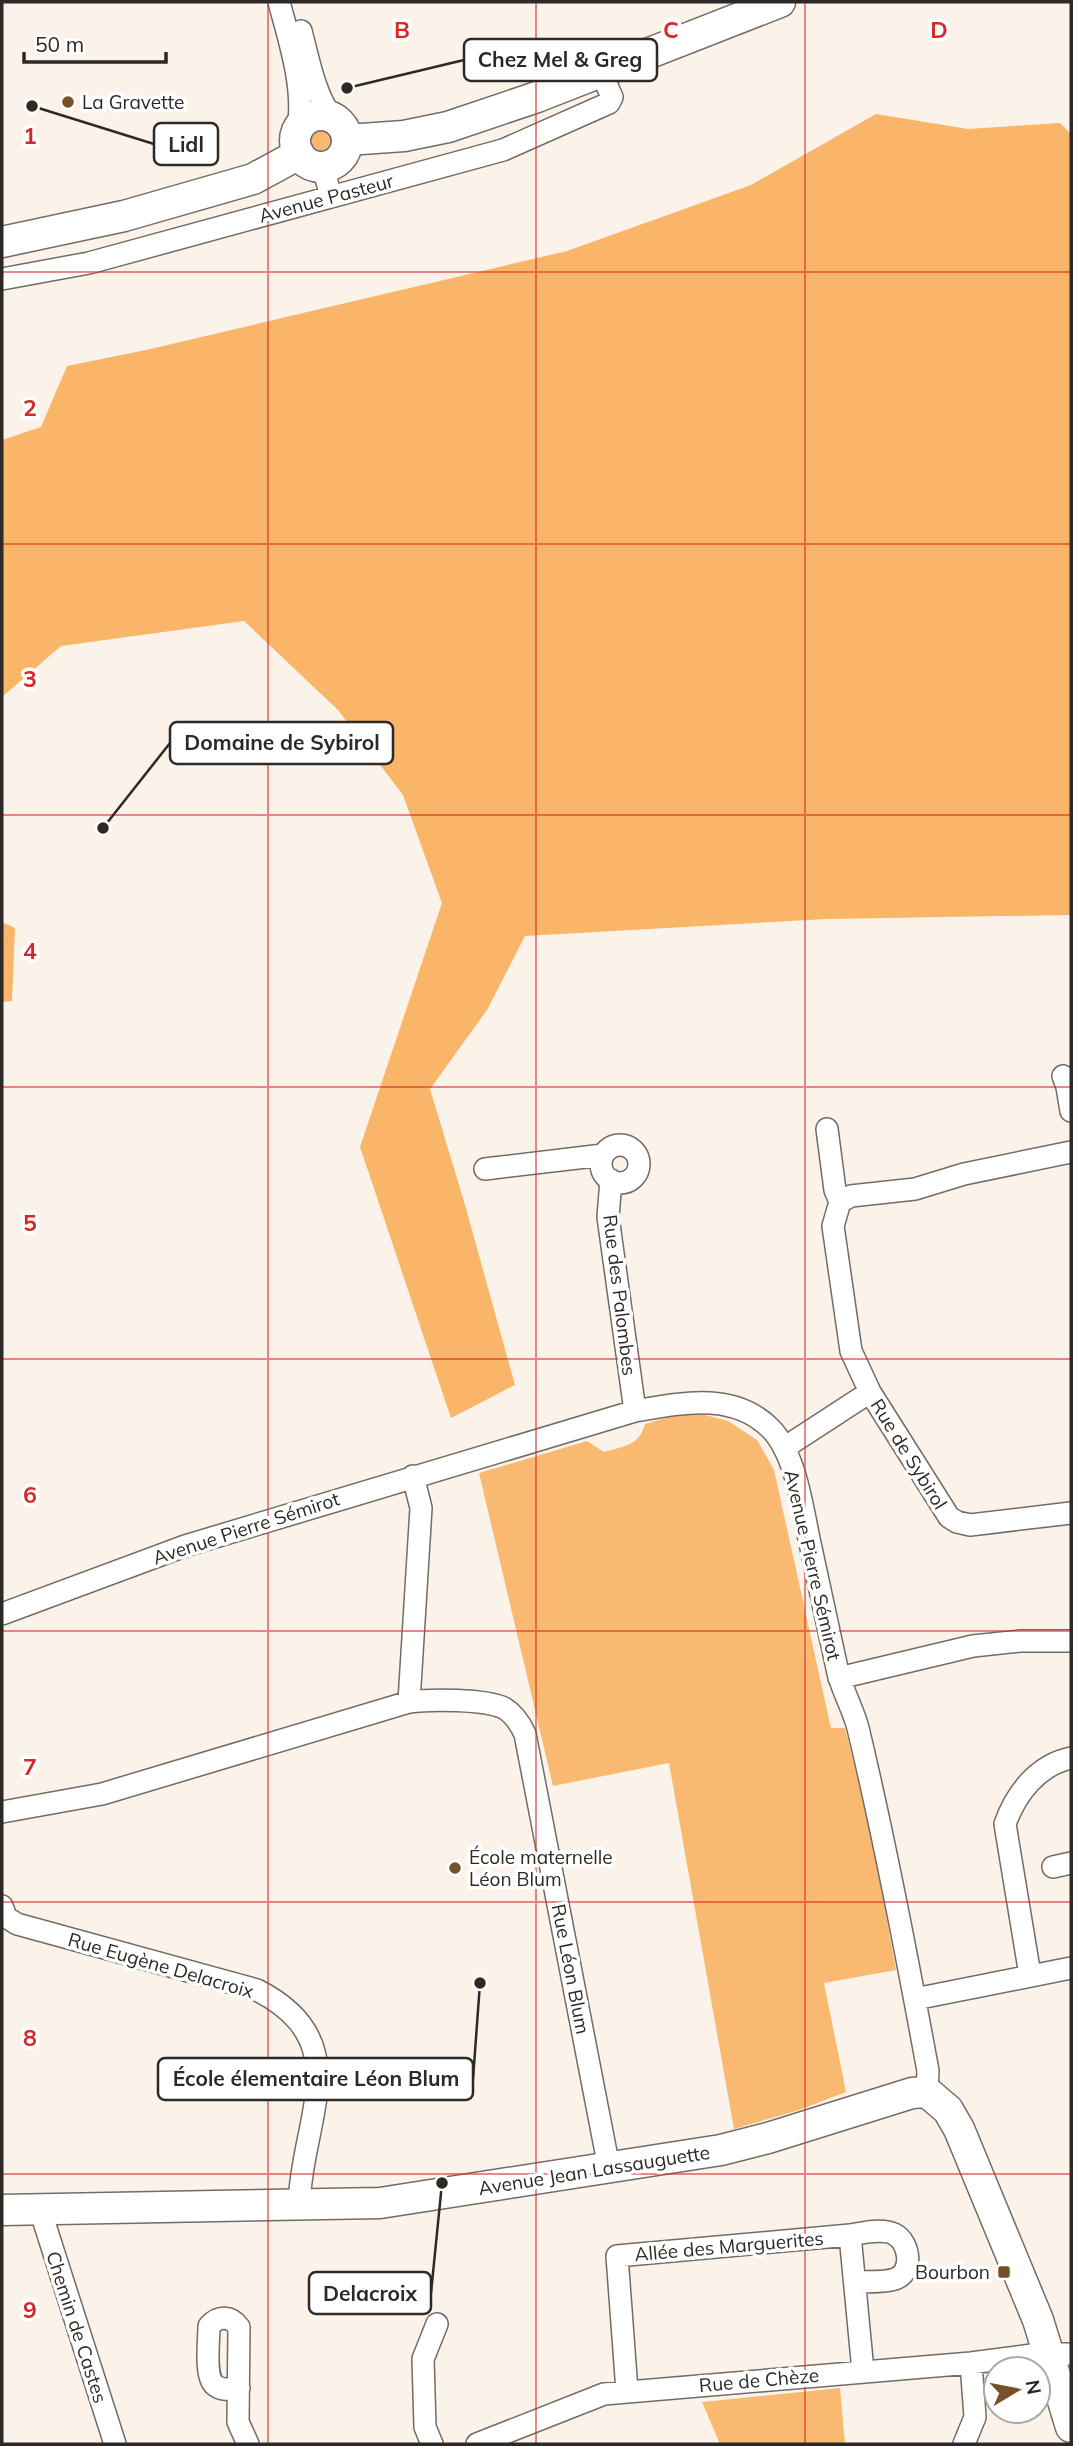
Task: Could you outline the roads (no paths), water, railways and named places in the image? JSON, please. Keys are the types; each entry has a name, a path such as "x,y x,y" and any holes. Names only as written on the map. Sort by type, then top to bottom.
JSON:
{"street":[{"path":"278,2 296,71 306,150"},
{"path":"293,2 323,105 340,129 342,156 336,162 306,150"},
{"path":"331,197 306,150 302,124 316,116 340,129 404,136 448,127 537,97 780,2"},
{"name":"Avenue Pasteur","path":"2,279 89,263 503,150 609,103 612,97 601,72"},
{"name":"Avenue Pasteur","path":"2,242 124,216 253,179 306,150"},
{"path":"1063,1076 1071,1111"},
{"name":"Rue de Sybirol","path":"827,1129 835,1190 840,1202 834,1226 851,1351 870,1392 948,1517 970,1525 1071,1513"},
{"path":"485,1169 603,1155 612,1147 622,1145 635,1152 639,1160 638,1170 632,1178 620,1182 611,1180 604,1173 601,1164 603,1155"},
{"path":"840,1202 851,1196 915,1189 964,1174 1071,1152"},
{"name":"Rue des Palombes","path":"611,1180 608,1217 635,1411"},
{"name":"Rue de Sybirol","path":"784,1448 870,1392"},
{"name":"Avenue Pierre Sémirot","path":"2,1614 185,1546 635,1411 713,1401 734,1406 770,1428 784,1448 796,1481 839,1678 857,1723 886,1854 928,2071 927,2092"},
{"path":"409,1702 421,1508 413,1476"},
{"path":"839,1678 973,1646 1020,1641 1071,1640"},
{"name":"Rue Léon Blum","path":"2,1812 102,1794 409,1702 428,1699 504,1708 513,1715 525,1734 609,2168"},
{"path":"1030,1975 1005,1824 1012,1804 1031,1780 1056,1762 1071,1758"},
{"name":"Rue Eugène Delacroix","path":"2,1906 6,1917 17,1924 257,1990 275,1999 295,2016 309,2035 319,2073 299,2205"},
{"path":"915,1999 1071,1968"},
{"path":"927,2092 948,2110 959,2129 1038,2320 1061,2354 1071,2427"},
{"name":"Avenue Jean Lassauguette","path":"2,2210 380,2203 721,2150 912,2093 927,2092"},
{"name":"Chemin de Castes","path":"43,2208 44,2222 115,2444"},
{"name":"Allée des Marguerites","path":"627,2391 617,2256 887,2231 897,2235 906,2246 908,2262 903,2273 894,2279 856,2282"},
{"name":"Allée des Marguerites","path":"850,2235 863,2371"},
{"path":"432,2444 425,2427 423,2359 437,2324"},
{"name":"Rue de Chèze","path":"483,2443 604,2394 1061,2354"},
{"path":"964,2444 975,2417 971,2363"},
{"path":"239,2388 239,2422 248,2444"}],"place":[{"name":"Chez Mel & Greg","path":"347,88"},
{"name":"La Gravette","path":"68,102"},
{"name":"Lidl","path":"32,106"},
{"name":"Domaine de Sybirol","path":"103,828"},
{"name":"École maternelle Léon Blum","path":"455,1868"},
{"name":"École élementaire Léon Blum","path":"480,1983"},
{"name":"Delacroix","path":"442,2183"},
{"name":"Bourbon","path":"1004,2272"}]}
